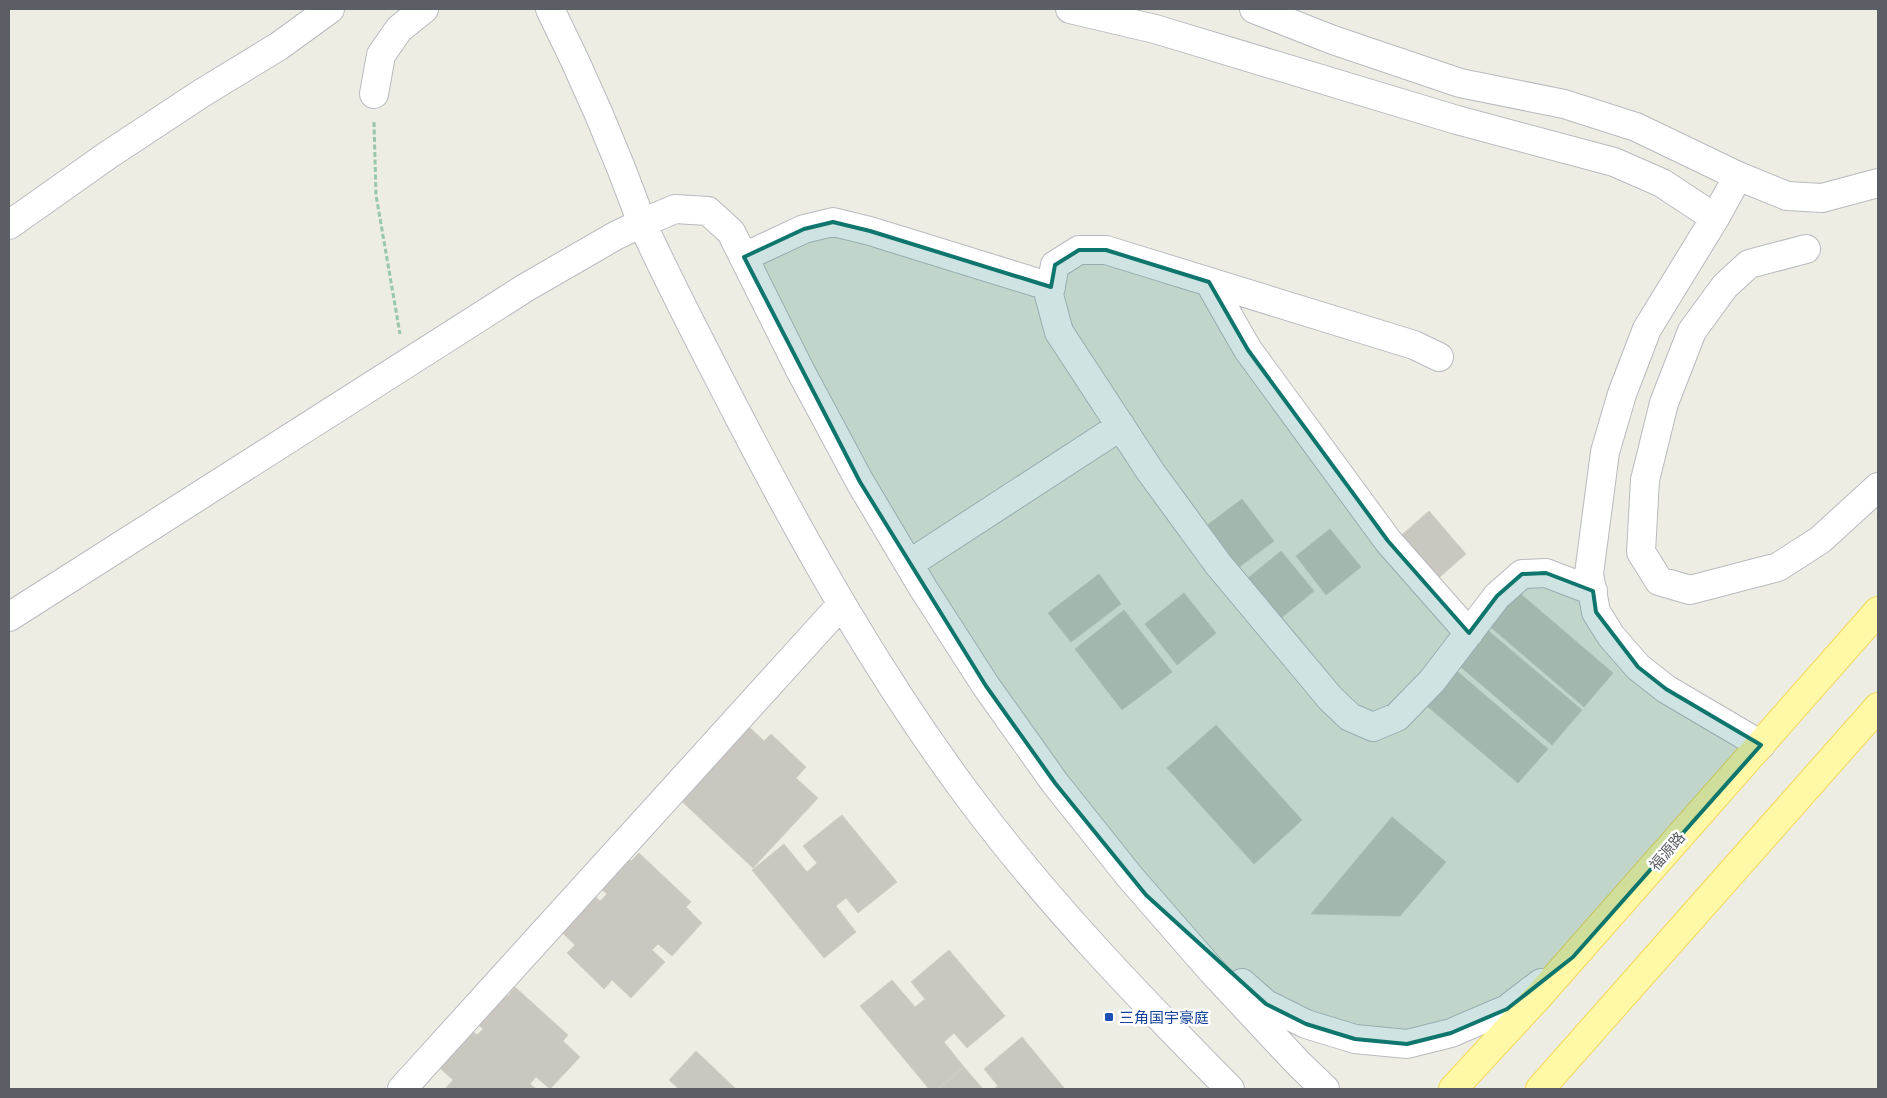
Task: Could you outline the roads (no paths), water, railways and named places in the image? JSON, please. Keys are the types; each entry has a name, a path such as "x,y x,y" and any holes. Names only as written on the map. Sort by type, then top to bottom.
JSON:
{"main road":[{"name":"福源路","path":"1453,1089 1573,957 1878,611"},
{"path":"1540,1089 1878,707"}],"street":[{"path":"9,225 108,155 202,92 279,46 330,9"},
{"path":"374,94 381,55 399,29 424,9"},
{"path":"550,9 586,80 642,223 669,281 791,517 842,605 903,702 971,800 1035,881 1130,988 1230,1089"},
{"path":"1070,9 1155,29 1456,120 1614,162 1662,183 1726,199 1787,196 1822,198 1878,183"},
{"path":"1254,9 1333,40 1460,84 1564,104 1636,127 1726,199"},
{"path":"1726,199 1647,329 1622,394 1605,452 1589,574 1596,612 1611,636 1638,667 1666,689 1761,744"},
{"path":"9,617 525,288 615,236 675,209 708,211 731,232 800,370 860,482 986,686 1055,783 1146,895 1212,971 1298,1063 1325,1089"},
{"path":"744,257 804,229 833,222 870,230 1051,287"},
{"path":"1806,249 1749,264 1725,286 1692,331 1664,403 1645,480 1641,552 1659,581 1690,590 1778,567 1820,540 1878,488"},
{"path":"1439,357 1414,345 1106,250 1079,250 1055,265 1049,295 1059,332 1150,471 1218,564 1330,698 1350,717 1373,728 1397,717 1432,681 1497,596 1522,574 1546,573 1593,591"},
{"path":"1209,282 1248,350 1388,541 1469,633"},
{"path":"909,564 1121,426"},
{"path":"402,1089 842,605"},
{"path":"1146,895 1225,969 1266,1004 1306,1024 1355,1039 1407,1044 1451,1033 1507,1009 1573,957"},
{"path":"1130,988 1185,1058 1204,1089"}],"place":[{"name":"三角国宇豪庭","path":"1109,1017"}]}
